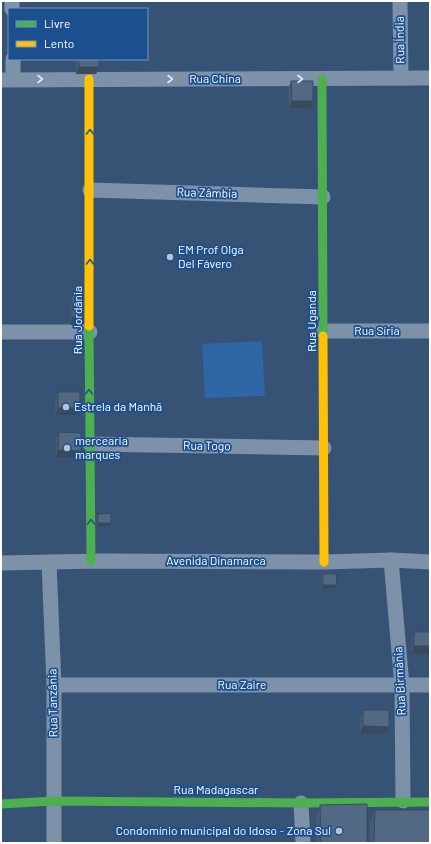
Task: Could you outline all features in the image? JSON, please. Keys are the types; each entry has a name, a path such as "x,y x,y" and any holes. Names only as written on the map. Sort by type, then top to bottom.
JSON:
{"street":[{"name":"Rua Índia","path":"400,1 401,78"},
{"path":"7,80 13,60"},
{"name":"Rua China","path":"7,80 430,78"},
{"name":"Rua Jordânia","path":"89,79 91,561"},
{"name":"Rua Uganda","path":"322,79 324,197 324,562"},
{"name":"Rua Zâmbia","path":"90,190 324,197"},
{"name":"Rua Síria","path":"324,330 430,331"},
{"path":"1,332 90,332"},
{"name":"Rua Togo","path":"90,444 324,448"},
{"name":"Avenida Dinamarca","path":"1,563 91,561 324,562 391,560 430,562"},
{"name":"Rua Birmânia","path":"391,560 402,686 403,801"},
{"name":"Rua Tanzânia","path":"50,562 54,685 54,843"},
{"name":"Rua Zaire","path":"54,685 430,685"},
{"name":"Rua Madagascar","path":"1,804 54,801 301,803 403,801 430,802"},
{"path":"301,803 303,843"}],"shaded area":[{"path":"262,341 265,396 205,398 202,344"}],"building":[{"path":"79,60 99,60 99,67 79,67"},
{"path":"291,81 313,81 313,101 292,101"},
{"path":"72,295 82,295 82,317 72,317"},
{"path":"58,392 80,392 80,408 58,408"},
{"path":"59,432 81,433 81,451 58,450"},
{"path":"111,513 111,523 98,523 98,514"},
{"path":"323,574 336,574 337,585 323,585"},
{"path":"414,632 430,632 430,646 414,646"},
{"path":"363,710 389,710 389,727 363,726"},
{"path":"367,804 367,843 321,843 320,805"},
{"path":"375,810 430,810 430,843 374,843"}],"traffic: fast":[{"path":"322,79 323,336"},
{"path":"89,326 91,561"},
{"path":"1,804 54,801 301,803 430,802"}],"traffic: slow":[{"path":"89,79 89,326"},
{"path":"323,336 324,562"}],"place":[{"name":"EM Prof Olga Del Fávero","path":"170,257"},
{"name":"Estrela da Manhã","path":"66,407"},
{"name":"mercearia marques","path":"67,448"},
{"name":"Condomínio municipal do Idoso - Zona Sul","path":"339,831"}]}
